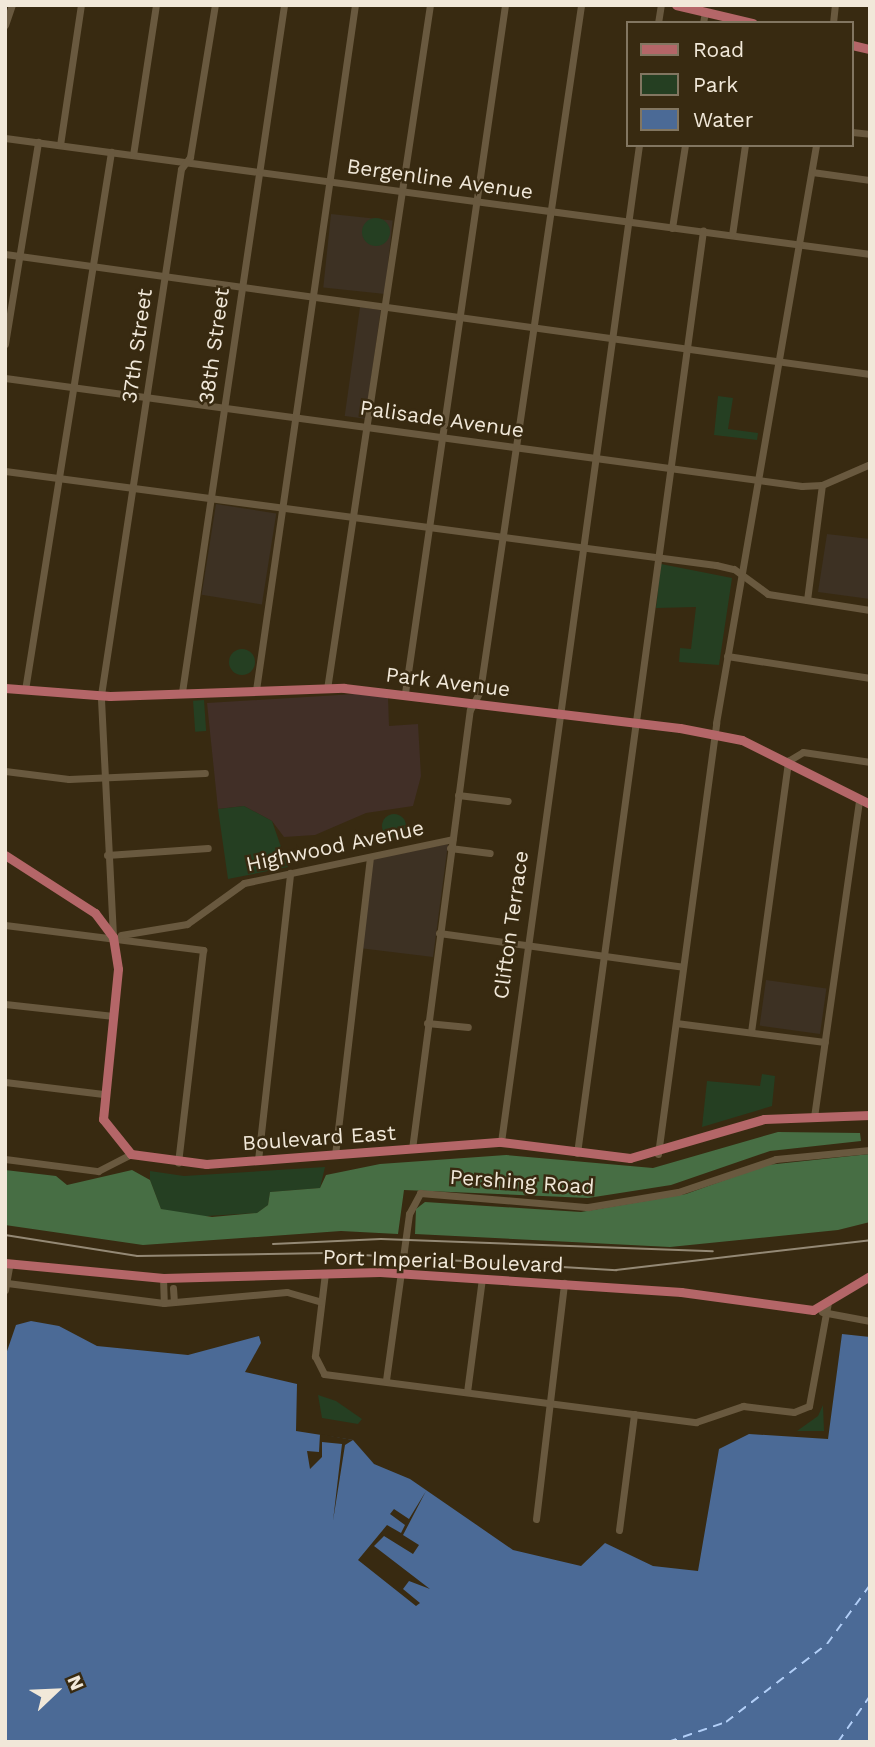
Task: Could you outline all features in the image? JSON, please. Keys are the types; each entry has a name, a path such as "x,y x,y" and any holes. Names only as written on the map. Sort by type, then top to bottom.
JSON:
{"main road":[{"path":"676,5 744,21"},
{"name":"Park Avenue","path":"5,688 100,695 327,689 405,694 634,722 715,734 788,761 870,804"},
{"path":"5,855 95,912 113,937 113,1016 103,1094 110,1135 131,1154"},
{"name":"Boulevard East","path":"131,1154 178,1163 335,1155 501,1142 577,1153 658,1154 764,1119 870,1115"},
{"name":"Port Imperial Boulevard","path":"7,1263 163,1278 325,1273 482,1278 564,1283 813,1310"},
{"path":"813,1310 870,1276"}],"street":[{"path":"5,25 12,5"},
{"path":"60,145 81,5"},
{"path":"133,155 156,5"},
{"name":"37th Street","path":"113,937 100,695 165,275 215,5"},
{"name":"38th Street","path":"182,692 240,285 284,5"},
{"path":"257,690 355,5"},
{"path":"327,689 357,516 430,5"},
{"path":"405,694 505,5"},
{"path":"412,1149 450,848 504,536 581,5"},
{"path":"703,21 705,12"},
{"name":"Bergenline Avenue","path":"5,138 870,254"},
{"path":"5,344 37,142"},
{"name":"Clifton Terrace","path":"501,1142 556,713 639,147"},
{"path":"672,228 685,147"},
{"path":"732,235 745,147"},
{"path":"658,1154 727,656 816,147"},
{"path":"25,690 111,152"},
{"path":"812,172 870,180"},
{"path":"577,1153 656,557 703,231"},
{"path":"5,254 778,358 870,374"},
{"name":"Palisade Avenue","path":"5,378 758,480 822,485 870,464"},
{"path":"5,471 716,565 741,576 768,594 870,610"},
{"path":"807,600 822,485"},
{"path":"727,656 870,678"},
{"path":"751,1032 788,761 803,751 870,762"},
{"path":"5,771 103,778 205,773"},
{"path":"458,795 508,801"},
{"path":"814,1117 859,799"},
{"name":"Highwood Avenue","path":"113,937 187,924 236,886 452,839"},
{"path":"107,855 208,848"},
{"path":"450,848 490,853"},
{"path":"335,1155 370,857"},
{"path":"258,1160 290,873"},
{"path":"5,925 203,950 178,1163"},
{"path":"439,933 683,967"},
{"path":"5,1004 113,1016"},
{"path":"427,1023 468,1027"},
{"path":"676,1023 825,1042"},
{"path":"5,1082 103,1094"},
{"name":"Pershing Road","path":"386,1380 409,1214 420,1193 588,1207 678,1192 776,1159 870,1150"},
{"path":"5,1159 97,1171 131,1154"},
{"path":"7,1263 6,1286 164,1303 287,1292 321,1301"},
{"path":"325,1273 315,1356 324,1374 696,1422 743,1406 804,1411 814,1398 828,1302"},
{"path":"163,1278 164,1303"},
{"path":"467,1392 482,1278"},
{"path":"536,1519 564,1283"},
{"path":"173,1288 174,1302"},
{"path":"813,1310 870,1321"},
{"path":"619,1530 634,1413"}],"shaded area":[{"path":"331,214 393,220 385,294 323,288"},
{"path":"360,307 381,310 365,419 345,416"},
{"path":"216,504 276,514 262,604 202,595"},
{"path":"827,534 870,539 870,599 818,592"},
{"path":"355,694 388,697 389,726 418,724 421,776 413,806 366,813 315,835 284,837 272,821 244,806 218,809 207,703"},
{"path":"448,844 433,957 359,948 369,860"},
{"path":"766,980 826,988 820,1034 760,1026"}],"green space":[{"path":"376,218 386,222 390,232 386,242 376,246 366,242 362,232 366,222"},
{"path":"718,396 733,398 728,429 758,433 757,440 714,435"},
{"path":"661,564 732,578 719,665 679,662 680,648 691,649 696,607 656,608"},
{"path":"242,649 251,653 255,662 251,671 242,675 233,671 229,662 233,653"},
{"path":"204,700 206,731 195,732 193,701"},
{"path":"244,806 272,821 288,867 228,879 218,809"},
{"path":"394,814 402,818 406,826 402,834 394,838 386,834 382,826 386,818"},
{"path":"762,1074 775,1076 772,1106 702,1127 707,1081 760,1086"},
{"path":"778,1132 860,1133 861,1141 770,1151 671,1185 588,1198 404,1190 398,1234 341,1231 143,1245 5,1225 5,1170 56,1176 67,1185 132,1170 150,1180 161,1209 212,1217 257,1213 268,1205 270,1192 320,1188 326,1175 380,1164 506,1155 653,1168"},
{"path":"870,1154 870,1222 838,1230 670,1247 415,1234 416,1209 425,1202 581,1212 686,1194 767,1165"},
{"path":"325,1167 320,1188 270,1192 268,1205 257,1213 191,1217 161,1209 150,1180 150,1171 184,1176"},
{"path":"318,1395 336,1401 362,1419 358,1424 322,1418"},
{"path":"823,1405 824,1431 797,1431 818,1416"}],"water":[{"path":"31,1321 59,1326 97,1346 188,1355 259,1336 261,1343 245,1372 297,1384 296,1431 353,1440 374,1464 410,1479 513,1550 581,1566 605,1543 653,1566 698,1571 719,1449 749,1434 828,1439 842,1334 870,1337 870,1742 5,1742 5,1357 16,1325"}],"pier":[{"path":"320,1434 353,1440 345,1445 333,1521 342,1444 322,1442 322,1457 310,1469 307,1451 319,1452"},
{"path":"426,1491 403,1535 419,1545 413,1554 384,1536 374,1546 430,1589 409,1581 403,1589 420,1603 416,1606 358,1560 387,1525 401,1533 405,1525 390,1514 394,1509 409,1519"}],"ferry route":[{"path":"668,1742 726,1722 827,1644 870,1585"},
{"path":"838,1742 870,1696"}],"tram line":[{"path":"5,1235 137,1256 328,1253 616,1270 870,1240"},
{"path":"273,1244 381,1239 713,1251"}]}
